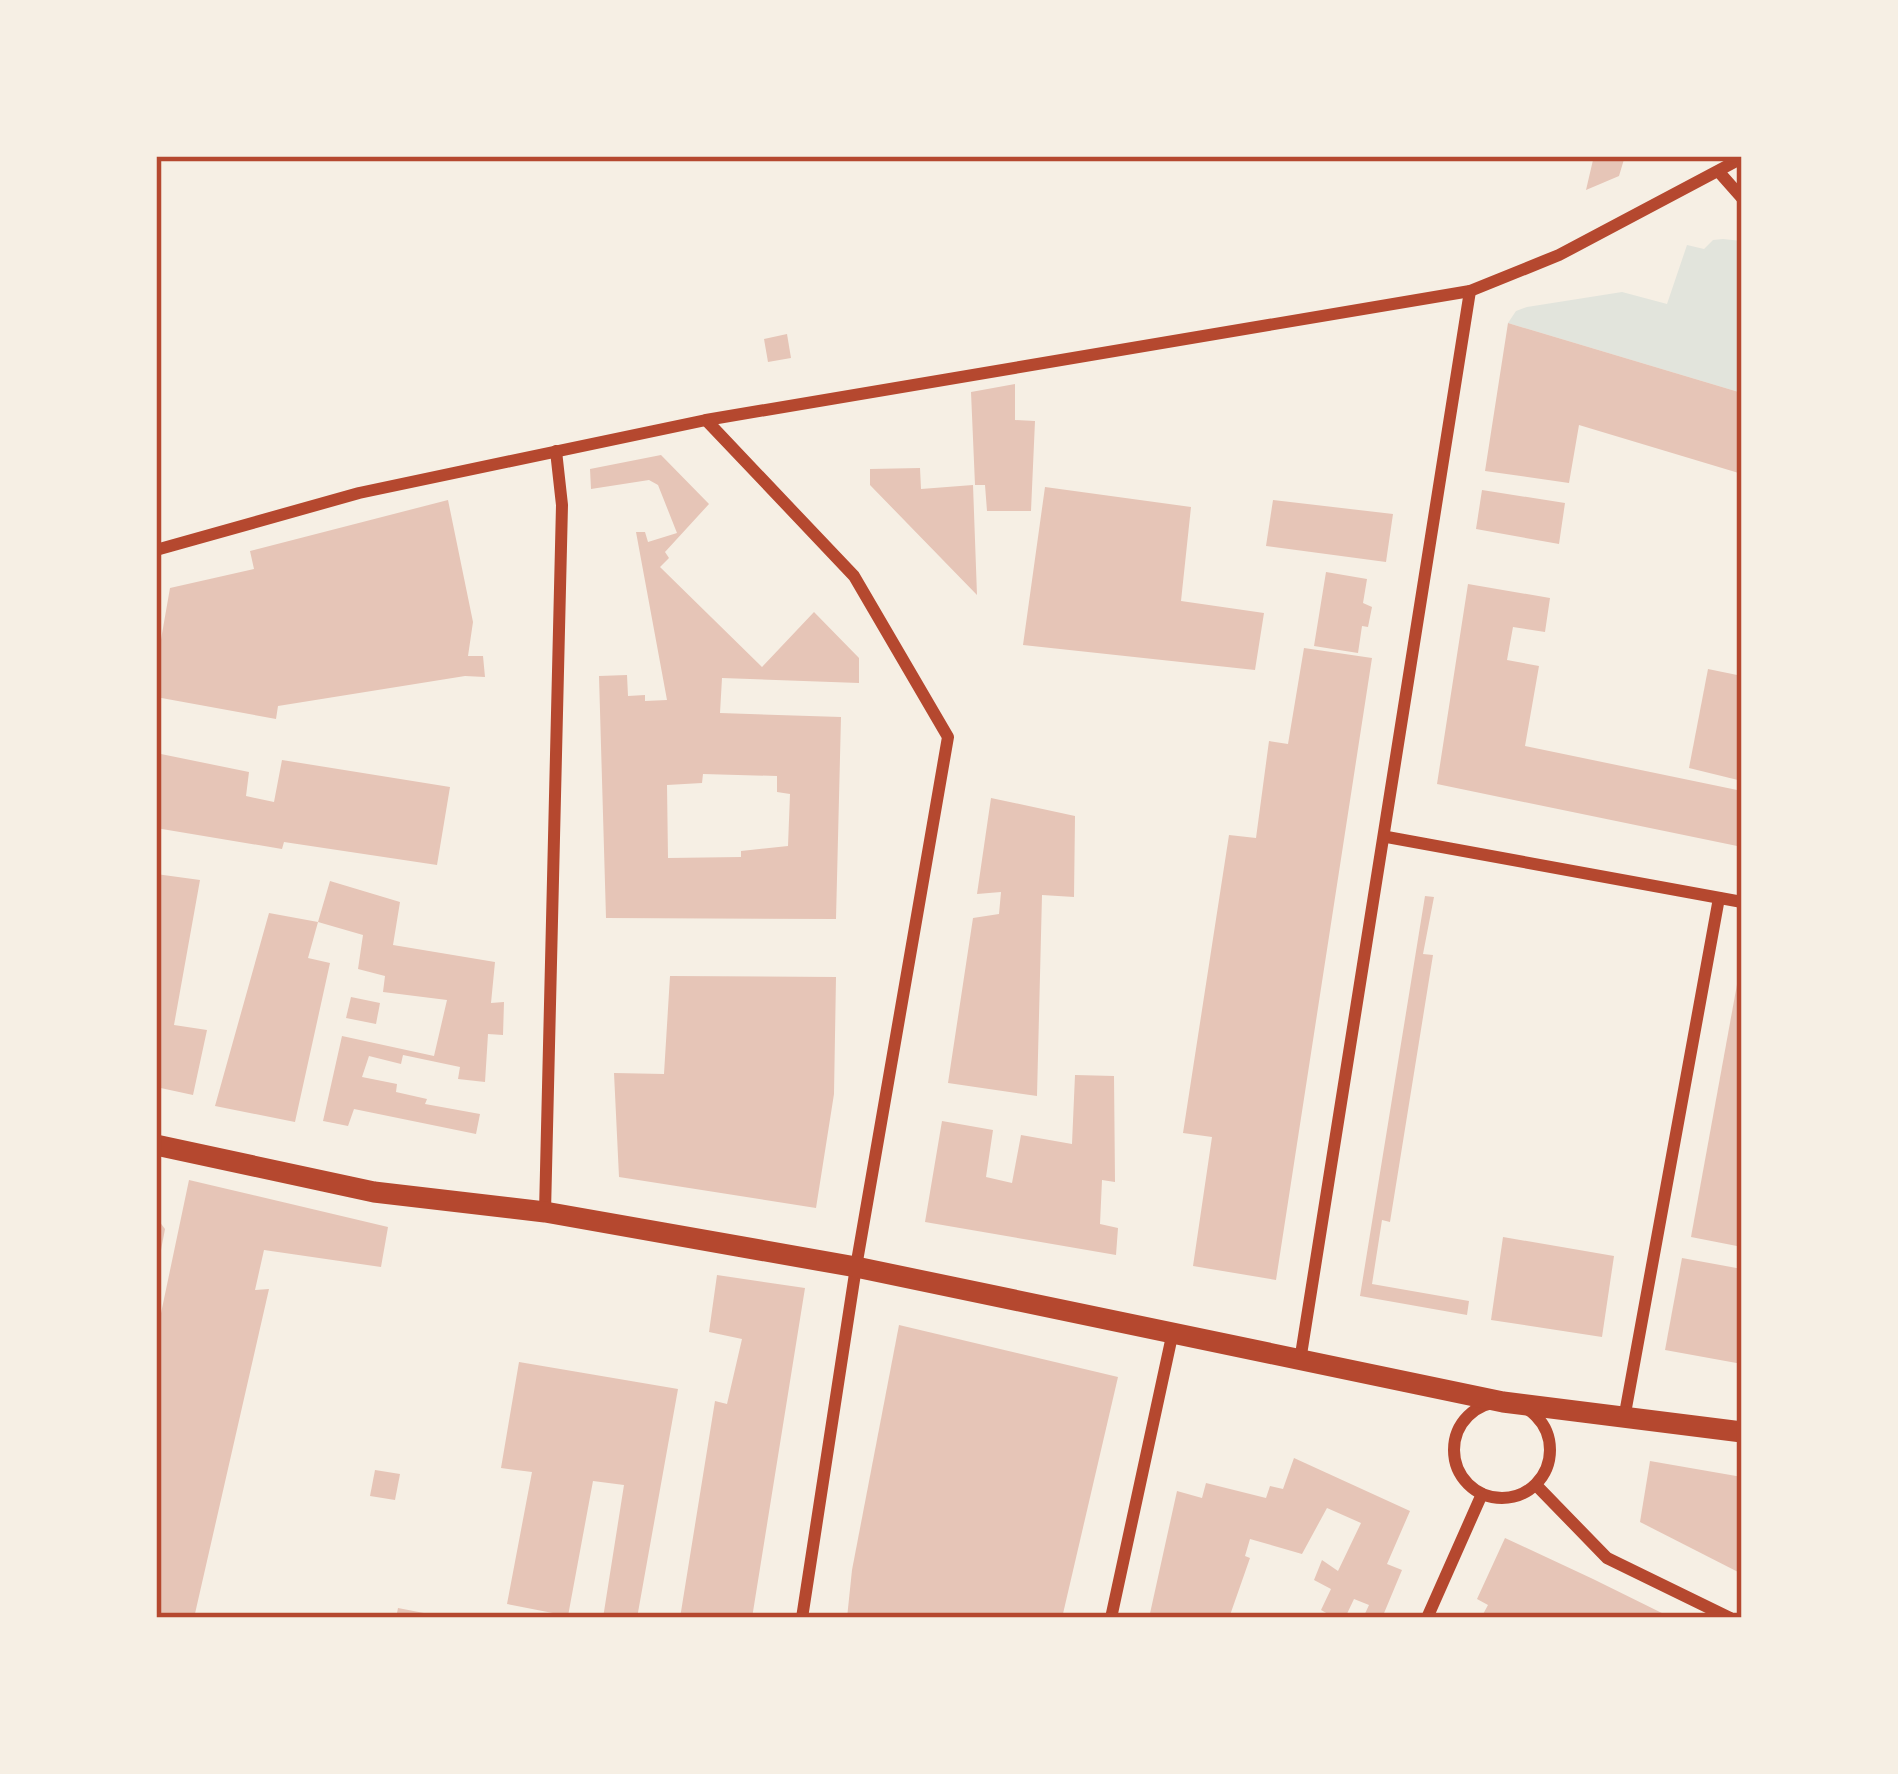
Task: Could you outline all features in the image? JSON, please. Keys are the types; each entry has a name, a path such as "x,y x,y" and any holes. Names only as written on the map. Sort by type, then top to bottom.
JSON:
{"street":[{"path":"156,550 359,493 706,420 1470,291 1559,255 1742,158"},
{"path":"1719,172 1742,198"},
{"path":"1300,1361 1387,837 1470,291"},
{"path":"706,420 854,576 948,737 856,1268 802,1618"},
{"path":"544,1212 562,505 556,451"},
{"path":"1387,837 1742,902"},
{"path":"1624,1419 1719,898"},
{"path":"156,1145 374,1192 544,1212 856,1268 1503,1402 1742,1432"},
{"path":"1111,1618 1172,1336"},
{"path":"1503,1402 1533,1413 1550,1440 1550,1456 1536,1485 1510,1498 1482,1494 1459,1472 1456,1440 1472,1412 1503,1402"},
{"path":"1536,1485 1606,1558 1711,1614 1730,1618"},
{"path":"1426,1618 1482,1494"}],"shaded area":[{"path":"1713,240 1742,241 1742,393 1508,323 1516,311 1527,307 1622,292 1667,304 1687,245 1704,249"}],"building":[{"path":"1585,156 1625,156 1619,176 1586,190 1593,160"},
{"path":"1508,323 1742,393 1742,474 1579,425 1569,483 1485,471"},
{"path":"787,334 791,358 768,362 764,339"},
{"path":"1015,384 1015,420 1035,421 1031,511 987,511 985,485 975,485 971,392"},
{"path":"661,455 709,504 665,552 669,558 660,567 762,667 814,612 859,658 859,683 722,678 720,713 841,717 836,919 606,918 599,676 627,675 628,696 667,700 636,532 645,532 648,542 677,533 658,485 649,480 591,489 590,469","holes":["703,774 777,776 777,792 790,794 788,846 741,851 741,857 668,858 667,785 702,783"]},
{"path":"920,468 921,489 973,485 977,595 870,485 870,469"},
{"path":"1045,487 1191,507 1181,601 1264,613 1255,670 1023,645"},
{"path":"1482,490 1565,503 1559,544 1476,529"},
{"path":"448,500 473,622 468,656 483,656 485,677 465,676 278,706 276,719 156,697 156,668 170,588 254,569 250,551"},
{"path":"1273,500 1393,514 1386,562 1266,546"},
{"path":"1326,572 1367,579 1363,603 1372,607 1368,627 1362,626 1358,653 1314,646"},
{"path":"1468,584 1550,598 1545,632 1513,627 1507,660 1539,666 1525,746 1742,791 1742,847 1437,784"},
{"path":"1304,648 1372,658 1276,1280 1193,1266 1212,1137 1183,1133 1229,835 1256,838 1269,741 1288,744"},
{"path":"1708,669 1742,676 1742,781 1689,768"},
{"path":"156,753 249,772 246,796 274,802 282,760 450,787 437,865 284,842 282,849 156,828"},
{"path":"991,798 1075,816 1074,897 1042,895 1037,1096 948,1083 973,918 999,914 1001,892 977,894"},
{"path":"156,874 200,880 174,1025 207,1030 193,1095 156,1087"},
{"path":"330,881 400,902 393,945 495,962 491,1003 504,1002 503,1035 488,1034 485,1082 458,1079 460,1067 403,1055 401,1064 369,1056 362,1077 397,1084 396,1092 427,1099 425,1104 480,1114 476,1134 354,1109 348,1126 323,1121 342,1036 434,1056 447,1000 383,992 385,976 358,969 363,935 318,922"},
{"path":"1425,896 1434,897 1423,954 1433,955 1390,1222 1382,1220 1372,1284 1469,1301 1467,1315 1360,1296"},
{"path":"269,913 318,922 308,958 330,963 295,1122 215,1106"},
{"path":"1742,969 1742,1247 1691,1237"},
{"path":"670,976 836,977 834,1094 816,1208 619,1177 614,1073 664,1074"},
{"path":"351,997 380,1003 376,1024 346,1018"},
{"path":"1075,1075 1114,1076 1115,1182 1102,1180 1100,1224 1118,1228 1116,1255 925,1222 942,1121 993,1130 986,1177 1012,1183 1021,1135 1072,1144"},
{"path":"189,1180 388,1227 381,1267 264,1250 255,1290 269,1289 194,1618 156,1618 156,1337"},
{"path":"156,1217 165,1229 156,1254"},
{"path":"1503,1237 1614,1256 1602,1337 1491,1320"},
{"path":"1682,1258 1742,1269 1742,1364 1665,1350"},
{"path":"717,1275 805,1288 752,1618 680,1618 715,1401 727,1404 742,1339 709,1332"},
{"path":"899,1325 1118,1377 1062,1618 847,1618"},
{"path":"519,1362 678,1389 637,1618 603,1618 624,1485 593,1481 568,1616 507,1604 532,1472 501,1468"},
{"path":"1294,1458 1410,1511 1387,1564 1402,1570 1382,1618 1363,1618 1369,1605 1354,1599 1345,1618 1321,1610 1331,1589 1314,1580 1322,1560 1338,1571 1361,1523 1327,1508 1302,1554 1250,1539 1245,1556 1250,1558 1229,1618 1149,1618 1177,1491 1202,1498 1206,1483 1266,1498 1270,1486 1283,1489"},
{"path":"1650,1461 1742,1477 1742,1574 1640,1522"},
{"path":"375,1470 400,1474 395,1500 370,1496"},
{"path":"1505,1538 1672,1618 1481,1618 1488,1605 1477,1599"},
{"path":"398,1608 429,1614 428,1618 396,1618"}]}
